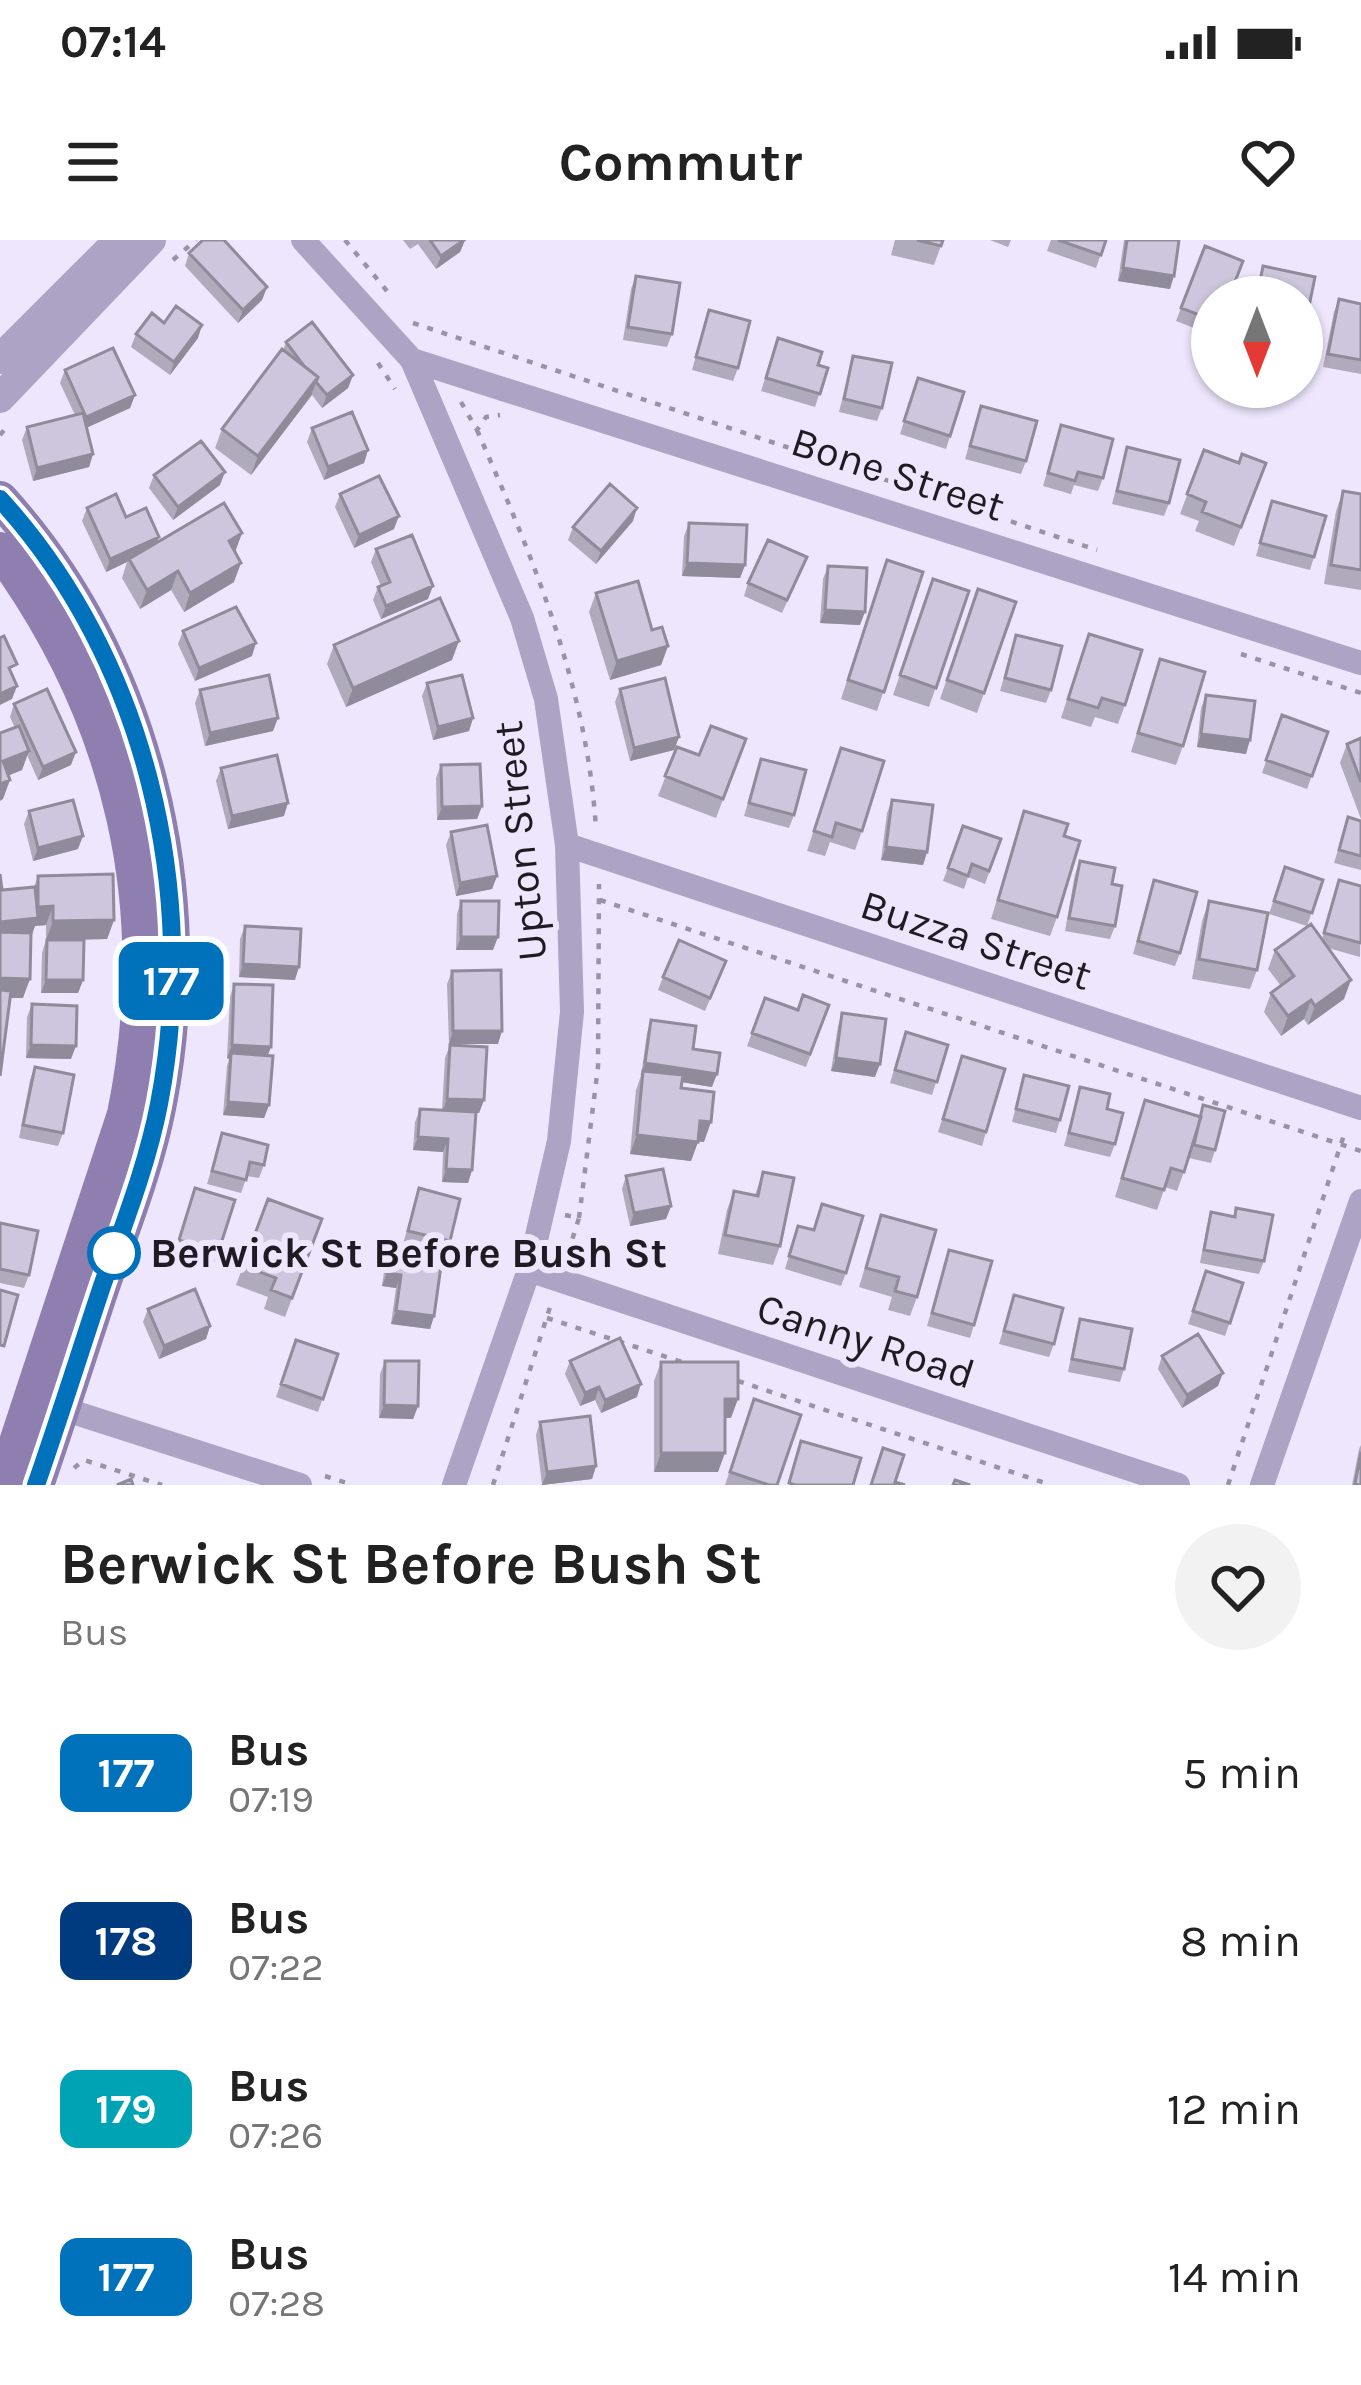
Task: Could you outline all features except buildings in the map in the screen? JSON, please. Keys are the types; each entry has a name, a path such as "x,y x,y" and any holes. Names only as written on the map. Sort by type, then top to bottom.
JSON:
{"main road":[{"path":"0,499 64,584 123,696 157,807 169,906 170,1006 159,1104 47,1404 4,1485"},
{"path":"0,550 52,626 94,712 127,826 140,931 137,1044 125,1114 47,1404 48,1479"}],"street":[{"path":"0,359 119,240"},
{"path":"0,398 151,240"},
{"name":"Upton Street","path":"303,240 412,360 522,618 546,699 567,845 571,1052 551,1187 529,1270 454,1485"},
{"name":"Bone Street","path":"412,360 1361,663"},
{"name":"Buzza Street","path":"567,845 1358,1107"},
{"path":"1262,1485 1361,1201"},
{"name":"Canny Road","path":"529,1270 1178,1485"},
{"path":"47,1404 300,1485"}],"path":[{"path":"345,240 414,324 1113,555"},
{"path":"375,358 400,396"},
{"path":"600,900 1361,1151"},
{"path":"1228,1485 1341,1144 1358,1107"},
{"path":"547,1318 700,1369"},
{"path":"722,1376 1052,1485"},
{"path":"48,1479 79,1467 89,1441"},
{"path":"83,1460 162,1485"}],"bus line":[{"name":"177","path":"0,499 64,584 123,696 144,752 157,807 170,925 166,1066 152,1136 36,1485"}],"place":[{"name":"Berwick St Before Bush St","path":"114,1253"}]}
